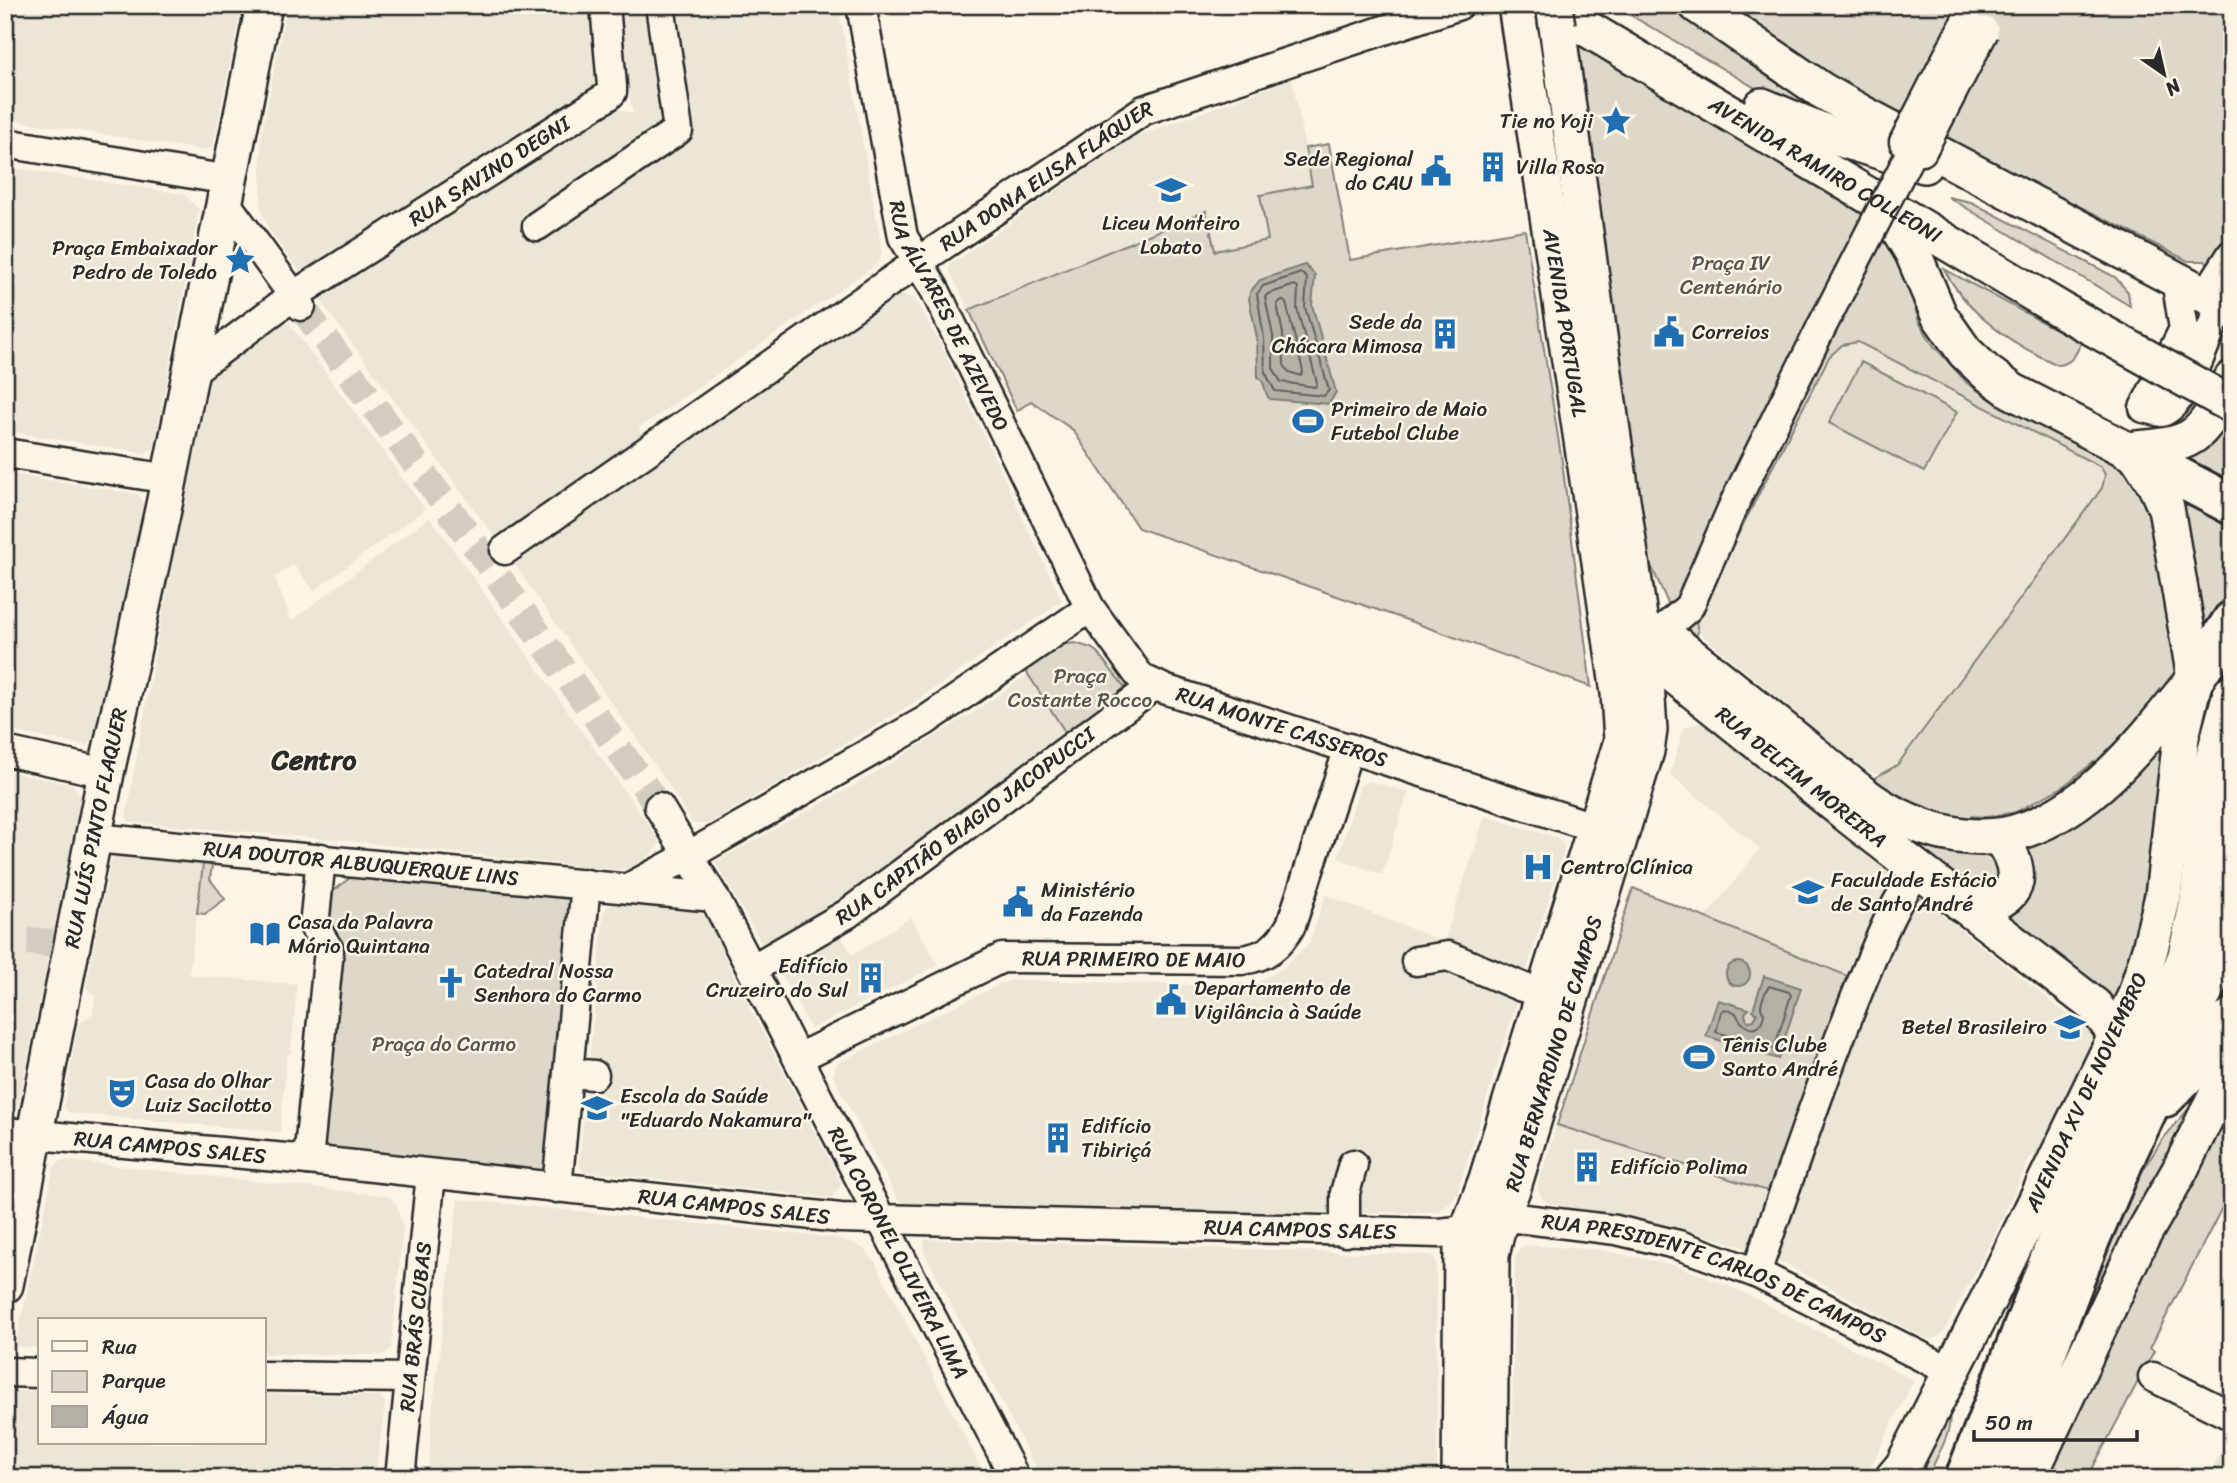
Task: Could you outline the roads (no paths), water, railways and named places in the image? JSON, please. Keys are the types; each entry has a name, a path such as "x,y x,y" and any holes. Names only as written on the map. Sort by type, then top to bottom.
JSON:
{"highway":[{"path":"2132,452 2232,505"},
{"path":"2195,678 2232,621"},
{"name":"AVENIDA XV DE NOVEMBRO","path":"2130,1112 2192,940 2199,904 2211,769 2232,695"},
{"path":"1965,1478 2063,1225 2209,979 2220,946 2232,878"},
{"path":"1998,1478 2091,1237 2130,1112 2207,1054 2232,1018"}],"main road":[{"path":"191,372 264,5"},
{"name":"AVENIDA PORTUGAL","path":"1516,5 1589,481 1639,640"},
{"path":"1708,9 1844,103 2208,296"},
{"name":"AVENIDA PORTUGAL","path":"1571,15 1610,417 1639,640"},
{"name":"AVENIDA RAMIRO COLLEONI","path":"1571,15 1762,106 2074,304"},
{"name":"AVENIDA RAMIRO COLLEONI","path":"1571,15 1885,206 2074,304"},
{"path":"1762,106 1838,138 2005,190"},
{"path":"1885,206 1910,246 1939,315 1975,361 2012,391 2132,452 2155,484 2166,508 2195,678 2157,724 2076,803 2038,824 1999,837 2016,864 2013,885 2003,897 1981,904 1962,904"},
{"path":"2074,304 2232,379 2210,420 2194,436 2167,446 2132,452"},
{"path":"2074,304 2232,405"},
{"name":"RUA LUÍS PINTO FLAQUER","path":"5,1285 20,1134 62,943 94,838 191,372"},
{"name":"RUA DELFIM MOREIRA","path":"1639,640 1706,702 2095,1006 2116,1036"},
{"name":"RUA DELFIM MOREIRA","path":"1639,640 1685,650 1874,802 1896,815 1930,828 1966,835 1999,837"},
{"name":"RUA BERNARDINO DE CAMPOS","path":"1460,1478 1462,1246 1483,1226 1513,1187 1646,751 1649,730 1639,640"},
{"name":"RUA BERNARDINO DE CAMPOS","path":"1489,1478 1491,1255 1483,1226 1487,1179 1622,741 1619,693 1639,640"},
{"name":"AVENIDA XV DE NOVEMBRO","path":"1900,1474 2135,997 2157,927 2163,896 2180,737 2195,678"},
{"path":"1649,730 1676,708 1706,702"},
{"path":"2028,1478 2140,1240 2180,1170 2232,1063"}],"street":[{"name":"RUA SAVINO DEGNI","path":"297,301 608,96 612,92 612,86 606,5"},
{"path":"537,226 678,130 660,5"},
{"name":"RUA ÁLVARES DE AZEVEDO","path":"861,5 902,232 935,290 1090,608"},
{"name":"RUA DONA ELISA FLÁQUER","path":"505,550 918,262 1144,110 1459,5"},
{"path":"1639,640 1689,607 1735,502 1914,147 1905,142 1975,26"},
{"path":"5,143 227,191 297,301 191,372"},
{"path":"2208,296 2232,254"},
{"path":"5,453 169,478"},
{"path":"628,888 925,721 1090,608"},
{"name":"RUA MONTE CASSEROS","path":"1090,608 1132,667 1145,680 1155,685 1596,828"},
{"name":"RUA CAPITÃO BIAGIO JACOPUCCI","path":"761,964 847,914 1155,685"},
{"name":"RUA PRIMEIRO DE MAIO","path":"797,1058 1002,958 1242,960 1264,955 1282,940 1291,925 1349,748"},
{"path":"5,751 106,773"},
{"name":"RUA CORONEL OLIVEIRA LIMA","path":"659,807 714,897 761,964 797,1058 1015,1478"},
{"name":"RUA DOUTOR ALBUQUERQUE LINS","path":"94,838 714,897"},
{"path":"308,1160 329,950 314,926 332,859"},
{"path":"1756,1273 1820,1086 1874,953 1907,886 1919,871"},
{"path":"557,1188 581,1074 586,884"},
{"path":"1416,961 1448,956 1544,994"},
{"name":"RUA CAMPOS SALES","path":"20,1134 308,1160 820,1216 1345,1232 1446,1233 1483,1226"},
{"path":"1345,1232 1345,1193 1353,1164"},
{"name":"RUA BRÁS CUBAS","path":"400,1478 431,1174"},
{"name":"RUA PRESIDENTE CARLOS DE CAMPOS","path":"1483,1226 1516,1218 1616,1230 1679,1245 1756,1273 1952,1372"},
{"path":"5,1372 38,1373"},
{"path":"266,1376 410,1378"},
{"path":"2153,1377 2232,1416"}],"water":[{"path":"1305,265 1315,275 1312,305 1336,392 1329,404 1270,399 1258,377 1257,338 1250,292 1260,280"},
{"path":"1738,962 1747,965 1750,974 1747,983 1738,986 1729,983 1726,974 1729,965"},
{"path":"1764,976 1801,988 1778,1059 1706,1036 1718,1000 1749,1009 1745,1013 1746,1019 1754,1020 1757,1014 1753,1010"}],"tunnel":[{"path":"301,306 488,563 659,807"},
{"path":"28,941 52,943"}],"place":[{"name":"Tie no Yoji","path":"1616,121"},
{"name":"Villa Rosa","path":"1493,167"},
{"name":"Sede Regional do CAU","path":"1436,171"},
{"name":"Liceu Monteiro Lobato","path":"1171,190"},
{"name":"Praça Embaixador Pedro de Toledo","path":"240,260"},
{"name":"Correios","path":"1669,332"},
{"name":"Sede da Chácara Mimosa","path":"1445,334"},
{"name":"Primeiro de Maio Futebol Clube","path":"1308,421"},
{"name":"Centro Clínica","path":"1538,867"},
{"name":"Faculdade Estácio de Santo André","path":"1808,892"},
{"name":"Ministério da Fazenda","path":"1018,902"},
{"name":"Casa da Palavra Mário Quintana","path":"265,934"},
{"name":"Edifício Cruzeiro do Sul","path":"871,978"},
{"name":"Catedral Nossa Senhora do Carmo","path":"451,983"},
{"name":"Departamento de Vigilância à Saúde","path":"1171,1000"},
{"name":"Betel Brasileiro","path":"2070,1027"},
{"name":"Tênis Clube Santo André","path":"1699,1057"},
{"name":"Casa do Olhar Luiz Sacilotto","path":"122,1093"},
{"name":"Escola da Saúde \"Eduardo Nakamura\"","path":"597,1108"},
{"name":"Edifício Tibiriçá","path":"1058,1138"},
{"name":"Edifício Polima","path":"1587,1167"}],"district":[{"name":"Centro","path":"314,759"}],"park label":[{"name":"Praça IV Centenário","path":"1731,275"},
{"name":"Praça Costante Rocco","path":"1080,688"},
{"name":"Praça do Carmo","path":"444,1044"}]}
